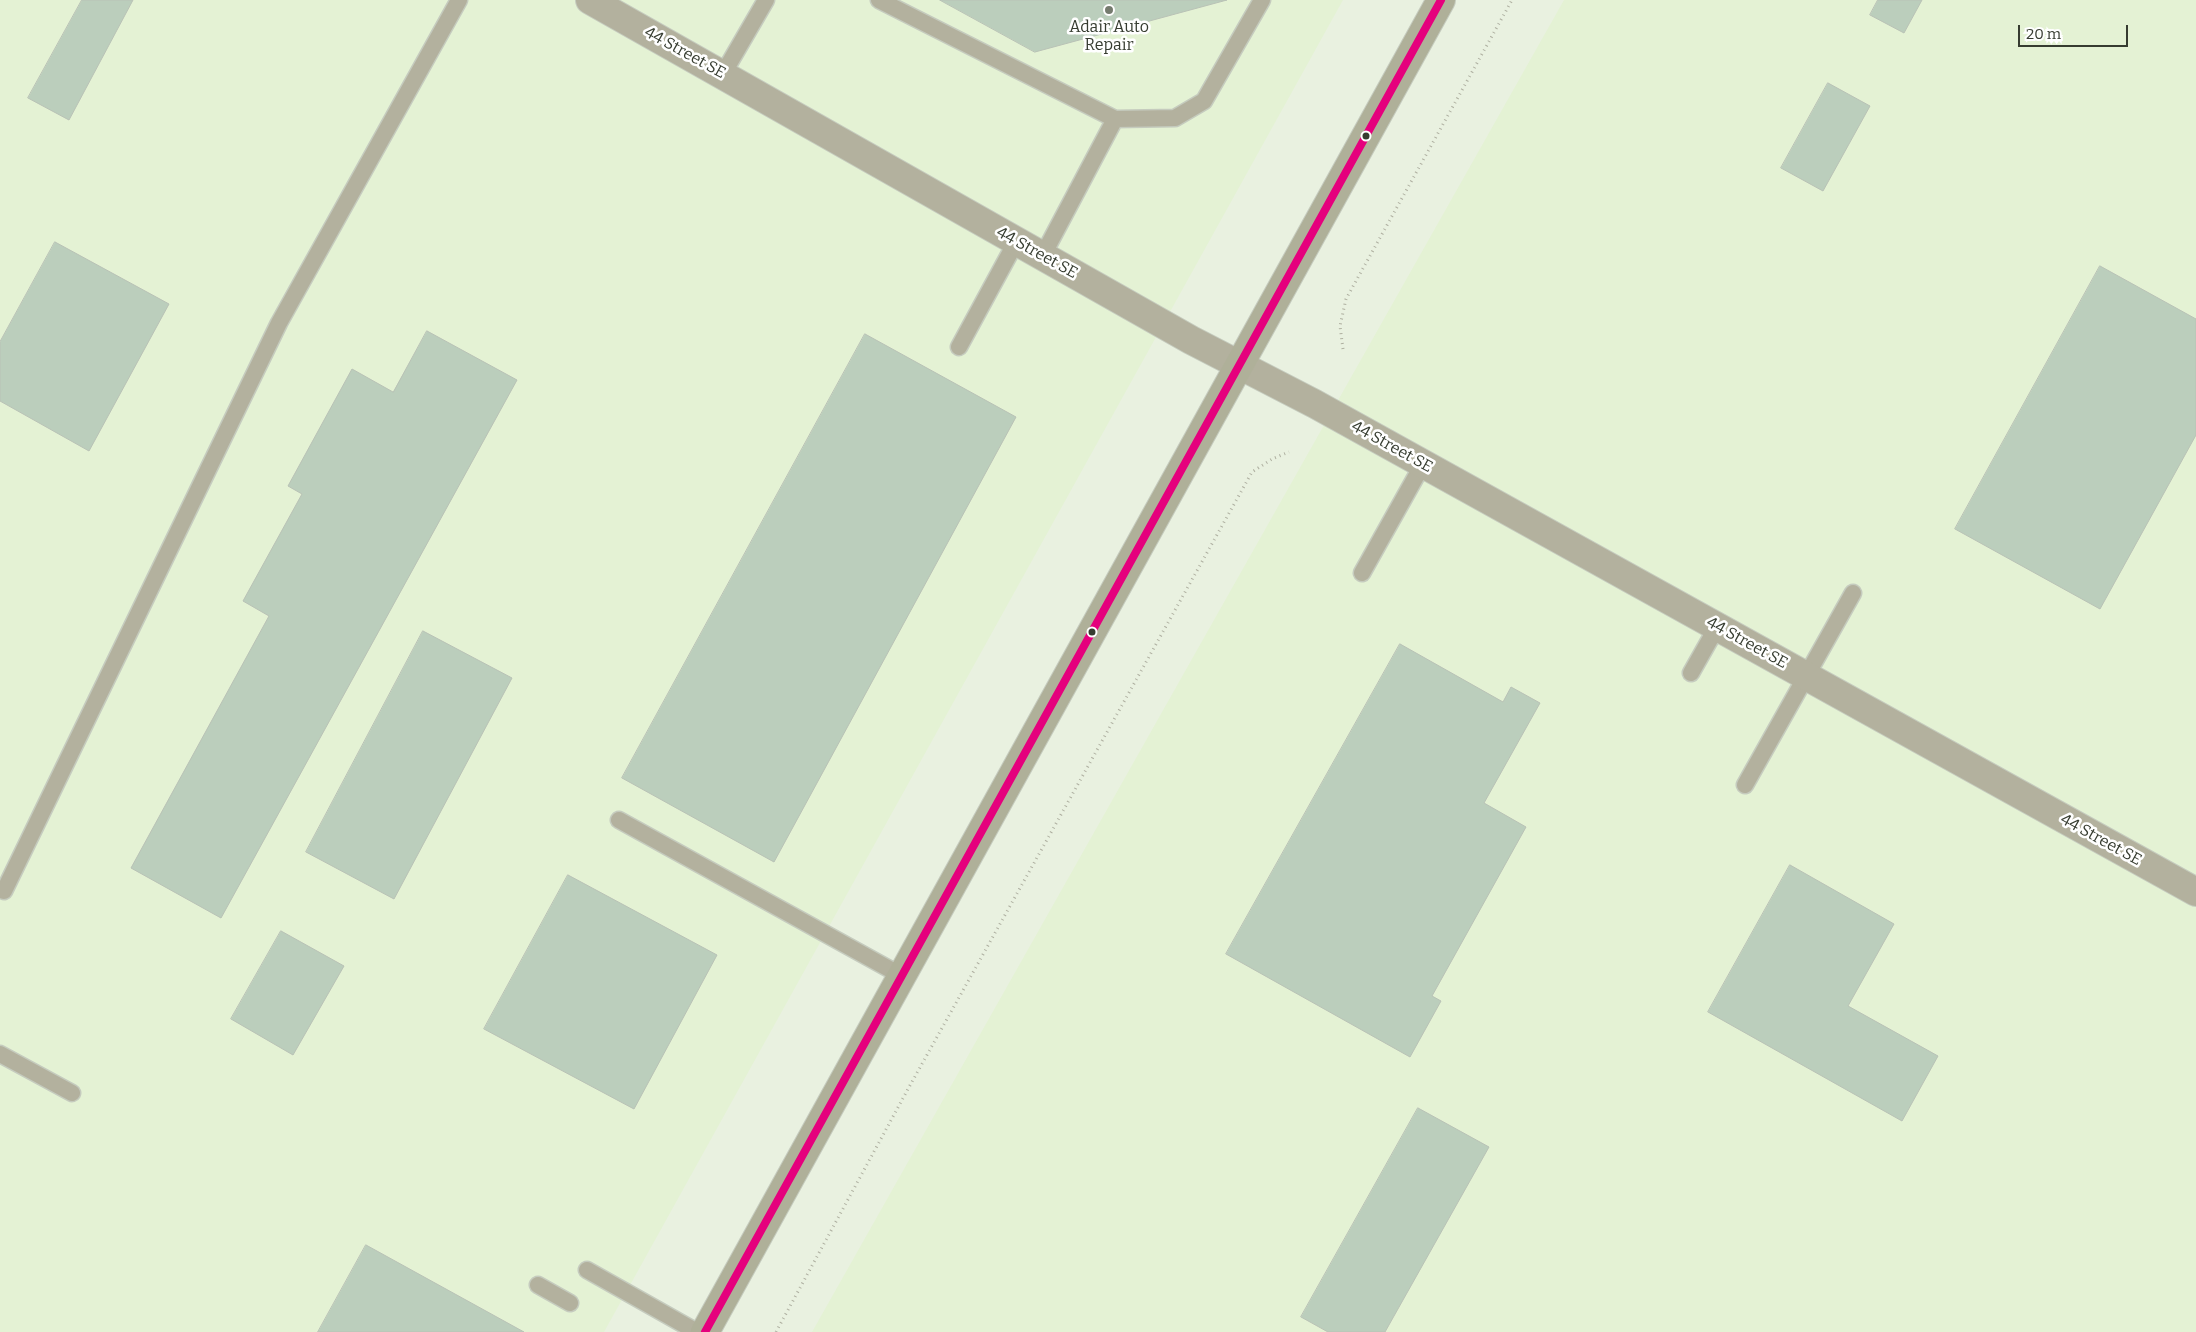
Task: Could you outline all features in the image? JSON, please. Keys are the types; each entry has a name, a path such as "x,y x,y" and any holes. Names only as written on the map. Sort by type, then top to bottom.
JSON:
{"street":[{"name":"44 Street SE","path":"590,0 1191,340 1240,364 1423,464 2196,892"},
{"path":"705,1332 1441,0"}],"lane":[{"path":"4,890 279,323 459,0"},
{"path":"723,74 766,0"},
{"path":"879,0 1115,119 1175,118 1204,101 1262,0"},
{"path":"1042,257 1115,119"},
{"path":"959,347 1016,242"},
{"path":"1362,572 1423,464"},
{"path":"1744,785 1853,593"},
{"path":"1691,672 1717,627"},
{"path":"619,820 902,976"},
{"path":"0,1054 72,1093"},
{"path":"587,1270 697,1332"},
{"path":"538,1285 570,1303"}],"path":[{"path":"1343,349 1340,326 1346,299 1512,0"},
{"path":"776,1332 913,1080 1252,472 1272,459 1289,452"}],"shaded area":[{"path":"0,0 1343,0 604,1332 0,1332"},
{"path":"1564,0 2196,0 2196,1332 812,1332"}],"building":[{"path":"82,0 133,0 69,120 28,98"},
{"path":"940,0 1227,0 1035,52"},
{"path":"1878,0 1922,0 1904,33 1870,15"},
{"path":"1828,83 1870,106 1823,191 1781,168"},
{"path":"55,242 169,304 89,451 0,401 0,342"},
{"path":"2100,266 2196,319 2196,435 2100,609 1955,529"},
{"path":"427,331 517,380 221,918 131,868 269,616 243,601 302,494 288,486 352,369 393,392"},
{"path":"865,334 1016,417 774,862 622,778"},
{"path":"423,631 512,678 394,899 306,852"},
{"path":"1400,644 1503,702 1511,687 1540,703 1484,803 1526,827 1432,996 1441,1001 1410,1057 1226,954"},
{"path":"1790,865 1894,924 1848,1006 1938,1056 1902,1121 1708,1012"},
{"path":"568,875 717,955 634,1109 484,1029"},
{"path":"281,931 344,966 293,1055 231,1019"},
{"path":"1418,1108 1489,1147 1385,1332 1328,1332 1301,1317"},
{"path":"366,1245 524,1332 318,1332"}],"transit line":[{"path":"705,1332 1441,0"}],"place":[{"name":"Adair Auto Repair","path":"1109,10"}]}
